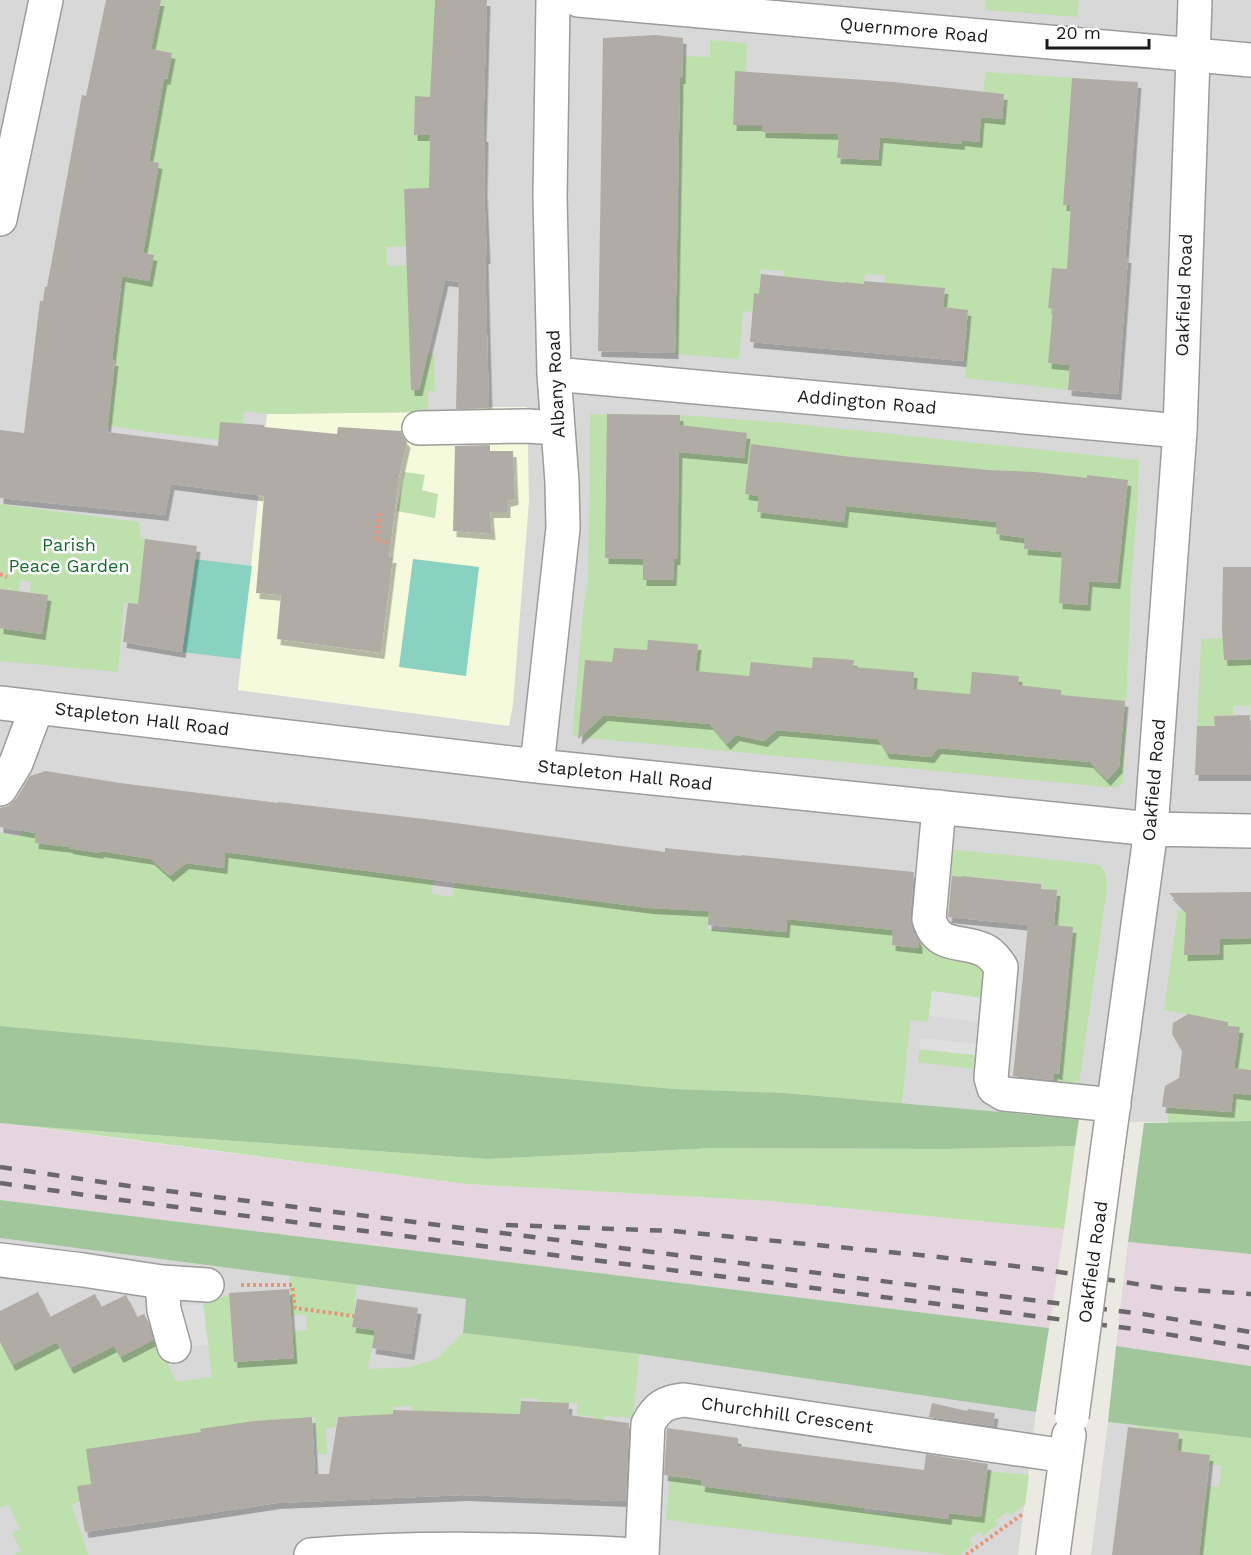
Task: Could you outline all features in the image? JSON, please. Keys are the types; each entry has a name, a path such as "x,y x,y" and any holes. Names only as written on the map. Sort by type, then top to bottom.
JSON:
{"street":[{"path":"0,219 46,0"},
{"name":"Albany Road","path":"537,766 563,528 554,374 550,197 553,0"},
{"name":"Quernmore Road","path":"578,0 1251,60"},
{"name":"Oakfield Road","path":"1053,1555 1151,829 1180,431 1195,0"},
{"name":"Addington Road","path":"554,374 1180,431"},
{"path":"419,428 527,426 558,428"},
{"name":"Stapleton Hall Road","path":"0,703 537,766 1151,829 1251,831"},
{"path":"0,789 16,763 37,707"},
{"path":"939,807 929,919 933,930 942,939 984,950 1001,966 991,1078 994,1088 1004,1094 1114,1105"},
{"path":"0,1260 207,1286"},
{"path":"162,1282 164,1310 174,1346"},
{"name":"Churchhill Crescent","path":"642,1555 648,1424 653,1414 662,1406 672,1402 684,1400 1066,1456"},
{"path":"311,1555 462,1549 636,1555"}],"path":[{"path":"379,513 376,540 387,542"},
{"path":"0,574 7,577"},
{"path":"207,1286 292,1285 295,1308 354,1316"},
{"path":"966,1555 1031,1509"}],"shaded area":[{"path":"0,0 1251,0 1251,1121 1111,1122 785,1093 674,1089 0,1026"},
{"path":"489,407 527,407 529,501 513,704 509,726 238,690 267,414 428,412"},
{"path":"194,559 252,566 240,659 182,652"},
{"path":"413,559 479,567 466,676 399,667"},
{"path":"932,991 982,998 978,1022 929,1016"},
{"path":"921,1038 976,1044 975,1055 919,1049"},
{"path":"0,1123 467,1184 769,1201 1064,1229 1049,1328 0,1200"},
{"path":"0,1238 466,1299 463,1333 639,1354 1036,1412 1018,1555 0,1555"},
{"path":"1128,1242 1251,1254 1251,1366 1116,1346"},
{"path":"203,1304 208,1345 186,1347 181,1306"},
{"path":"1108,1422 1251,1438 1251,1555 1091,1555"}],"green space":[{"path":"161,0 435,0 432,97 415,97 414,135 430,135 429,188 404,189 405,206 429,245 386,247 387,266 407,265 410,354 434,354 435,391 428,391 428,412 267,414 244,411 240,442 107,425 115,360 106,359 122,289 117,287 120,271 154,255 132,251 152,203 159,163 128,156 161,103 141,98 146,75 167,79 172,53 151,49"},
{"path":"986,0 1079,0 1077,17 985,10"},
{"path":"710,40 747,43 746,72 734,104 733,125 762,127 762,132 814,133 814,128 839,128 837,158 878,160 880,131 908,140 928,141 929,133 939,142 961,144 962,140 979,142 981,117 1002,119 1004,94 983,92 986,72 1072,78 1063,205 1069,205 1069,210 1071,210 1068,253 1076,270 1052,268 1048,308 1063,310 1048,363 1070,365 1068,390 965,378 968,310 943,307 945,288 916,285 883,303 885,275 865,274 864,284 845,282 844,301 807,279 794,277 782,296 784,271 761,269 759,294 754,294 752,312 743,311 739,359 677,354 675,353 676,336 654,336 655,292 677,292 678,256 653,255 654,205 679,205 679,178 655,177 656,130 679,131 680,104 661,78 682,78 683,56 710,57"},
{"path":"590,414 680,415 787,423 1139,460 1131,584 1123,782 1117,788 578,737 572,734 584,603 588,584"},
{"path":"404,472 425,475 422,490 438,494 435,518 397,511"},
{"name":"Parish Peace Garden","path":"0,504 139,522 141,539 145,539 140,604 124,603 118,672 0,661 0,628 47,595 30,593 31,582 20,580 19,592 0,589"},
{"path":"1201,639 1251,639 1251,725 1250,706 1233,706 1233,715 1214,716 1215,726 1197,726"},
{"path":"20,831 71,838 70,849 100,853 102,842 120,854 143,858 163,852 161,868 169,873 174,873 184,863 223,868 225,852 433,880 432,894 452,897 455,882 709,912 708,929 728,931 731,914 772,931 786,932 787,919 893,929 892,945 918,948 921,930 988,959 987,996 982,998 932,991 928,1022 910,1020 902,1103 785,1093 674,1089 0,1026 0,833 19,836"},
{"path":"949,849 1095,864 1102,867 1107,887 1079,1084 1071,1090 1052,1089 1054,1073 1059,1074 1073,927 1054,925 1057,891 1041,889 1041,883 962,876 961,880 947,878"},
{"path":"1178,910 1186,911 1184,954 1220,954 1220,939 1251,938 1251,1121 1168,1123 1168,1107 1230,1112 1233,1093 1248,1094 1250,1070 1222,1067 1235,1060 1240,1027 1228,1026 1228,1022 1164,1010"},
{"path":"0,1026 674,1089 785,1093 1079,1119 1075,1146 949,1149 714,1148 487,1159 28,1126 0,1123"},
{"path":"919,1049 975,1055 974,1069 918,1062"},
{"path":"1251,1121 1251,1254 1128,1242 1144,1123"},
{"path":"28,1126 487,1159 714,1148 949,1149 1075,1146 1064,1229 769,1201 467,1184"},
{"path":"0,1200 1049,1328 1036,1412 639,1354 463,1333 466,1299 0,1238"},
{"path":"289,1276 357,1285 352,1326 375,1330 367,1369 410,1367 436,1359 463,1333 639,1354 633,1418 604,1416 603,1453 592,1452 594,1417 577,1415 577,1403 559,1403 557,1451 537,1434 539,1399 521,1398 520,1414 491,1413 490,1449 412,1418 411,1406 393,1407 395,1450 353,1416 336,1417 336,1427 326,1428 327,1454 317,1454 314,1417 266,1420 267,1457 200,1429 205,1466 189,1434 145,1440 91,1484 78,1486 80,1501 72,1505 88,1555 12,1555 21,1551 12,1533 20,1529 8,1504 0,1508 0,1342 57,1342 70,1367 114,1345 120,1357 156,1338 176,1382 212,1377 203,1304 216,1299 229,1296 234,1362 294,1358 292,1331 307,1330 306,1314 290,1316"},
{"path":"1116,1346 1251,1366 1251,1438 1108,1422"},
{"path":"1138,1425 1251,1438 1251,1555 1199,1555 1172,1492 1206,1496 1208,1486 1219,1487 1222,1466 1209,1464 1210,1455 1177,1451 1179,1433 1138,1428"},
{"path":"987,1471 1029,1475 1025,1505 1011,1515 1007,1512 995,1521 998,1524 983,1536 979,1531 969,1540 972,1544 960,1555 666,1520 670,1475 702,1480 702,1486 761,1494 761,1498 785,1502 786,1497 864,1507 864,1512 887,1514 887,1512 948,1519 949,1513 981,1517"}],"building":[{"path":"106,0 161,0 151,49 172,53 167,79 164,78 149,161 159,163 143,253 154,255 149,281 122,276 112,360 115,360 107,432 218,446 220,422 337,434 338,427 401,431 407,442 399,477 389,557 393,557 381,653 277,639 281,595 256,593 264,496 171,484 165,515 0,498 0,430 24,433 40,301 43,301 45,287 47,287 82,95 86,96"},
{"path":"435,0 487,0 483,136 485,136 489,408 456,409 459,282 445,280 419,390 411,390 404,189 429,188 430,135 414,135 415,96 430,97"},
{"path":"656,35 683,38 682,78 680,78 675,353 598,351 603,38"},
{"path":"735,71 893,82 1004,94 1002,119 981,117 979,142 962,140 961,144 880,137 878,160 837,158 839,134 762,132 762,125 733,125"},
{"path":"1072,78 1138,82 1118,394 1068,390 1070,365 1048,363 1053,309 1048,308 1052,268 1067,269 1071,205 1063,205"},
{"path":"761,274 845,283 864,284 864,281 945,288 943,307 968,310 963,361 750,342 754,293 759,294"},
{"path":"607,414 680,415 680,425 747,433 744,458 679,452 677,559 674,559 673,580 643,580 643,559 605,558"},
{"path":"751,444 851,457 1128,480 1117,583 1089,581 1087,605 1059,603 1062,552 1024,549 1025,538 996,534 997,522 846,506 844,522 757,512 759,496 745,494"},
{"path":"490,445 490,451 513,451 515,499 507,501 507,512 490,512 492,534 453,531 455,446"},
{"path":"145,539 197,546 182,652 123,642 128,603 138,604"},
{"path":"1223,567 1251,567 1251,659 1224,660"},
{"path":"0,589 48,595 42,634 0,628"},
{"path":"648,640 698,644 695,671 749,676 751,662 812,668 813,657 854,660 853,667 914,672 913,689 970,694 972,672 1019,676 1018,685 1061,690 1061,695 1125,701 1119,767 1107,780 1090,762 938,748 931,757 886,753 878,739 777,730 764,741 736,735 727,744 710,724 604,715 578,739 585,660 612,662 614,648 647,650"},
{"path":"1250,715 1251,775 1195,775 1197,726 1215,726 1214,716"},
{"path":"46,771 120,783 433,820 665,852 665,848 914,872 910,918 919,948 892,945 893,930 787,919 786,932 708,925 709,911 649,908 225,852 224,868 186,863 170,876 151,859 35,843 36,833 0,827 0,808 8,806 16,799 30,776"},
{"path":"952,876 1041,884 1041,889 1057,890 1054,925 1073,927 1059,1074 1054,1073 1053,1080 1013,1076 1028,925 948,917"},
{"path":"1251,892 1251,938 1220,939 1220,954 1184,955 1186,911 1169,893"},
{"path":"1188,1014 1228,1022 1228,1026 1240,1027 1234,1068 1251,1070 1251,1095 1233,1093 1231,1112 1162,1107 1165,1086 1179,1078 1182,1051 1172,1034 1173,1023"},
{"path":"289,1289 294,1358 234,1362 229,1293"},
{"path":"38,1292 50,1317 95,1294 101,1307 126,1295 137,1317 144,1314 153,1340 120,1357 114,1346 70,1368 57,1342 12,1365 0,1342 0,1311"},
{"path":"357,1299 418,1308 411,1354 372,1348 375,1330 352,1327"},
{"path":"521,1401 569,1403 568,1415 629,1423 626,1501 464,1495 277,1503 85,1532 77,1486 91,1484 86,1449 201,1432 200,1429 254,1421 312,1417 315,1474 329,1474 338,1417 393,1414 393,1410 520,1414"},
{"path":"932,1403 967,1411 968,1409 995,1413 993,1426 929,1417"},
{"path":"1128,1427 1179,1433 1177,1451 1210,1455 1199,1555 1112,1555"},
{"path":"667,1428 738,1438 738,1446 924,1470 926,1454 988,1464 981,1517 949,1513 948,1519 701,1486 702,1480 664,1475"}],"railway":[{"path":"0,1167 129,1186 1143,1314 1251,1332"},
{"path":"0,1183 1135,1329 1251,1348"},
{"path":"506,1225 673,1231 930,1256 1040,1269 1162,1288 1251,1294"}]}
